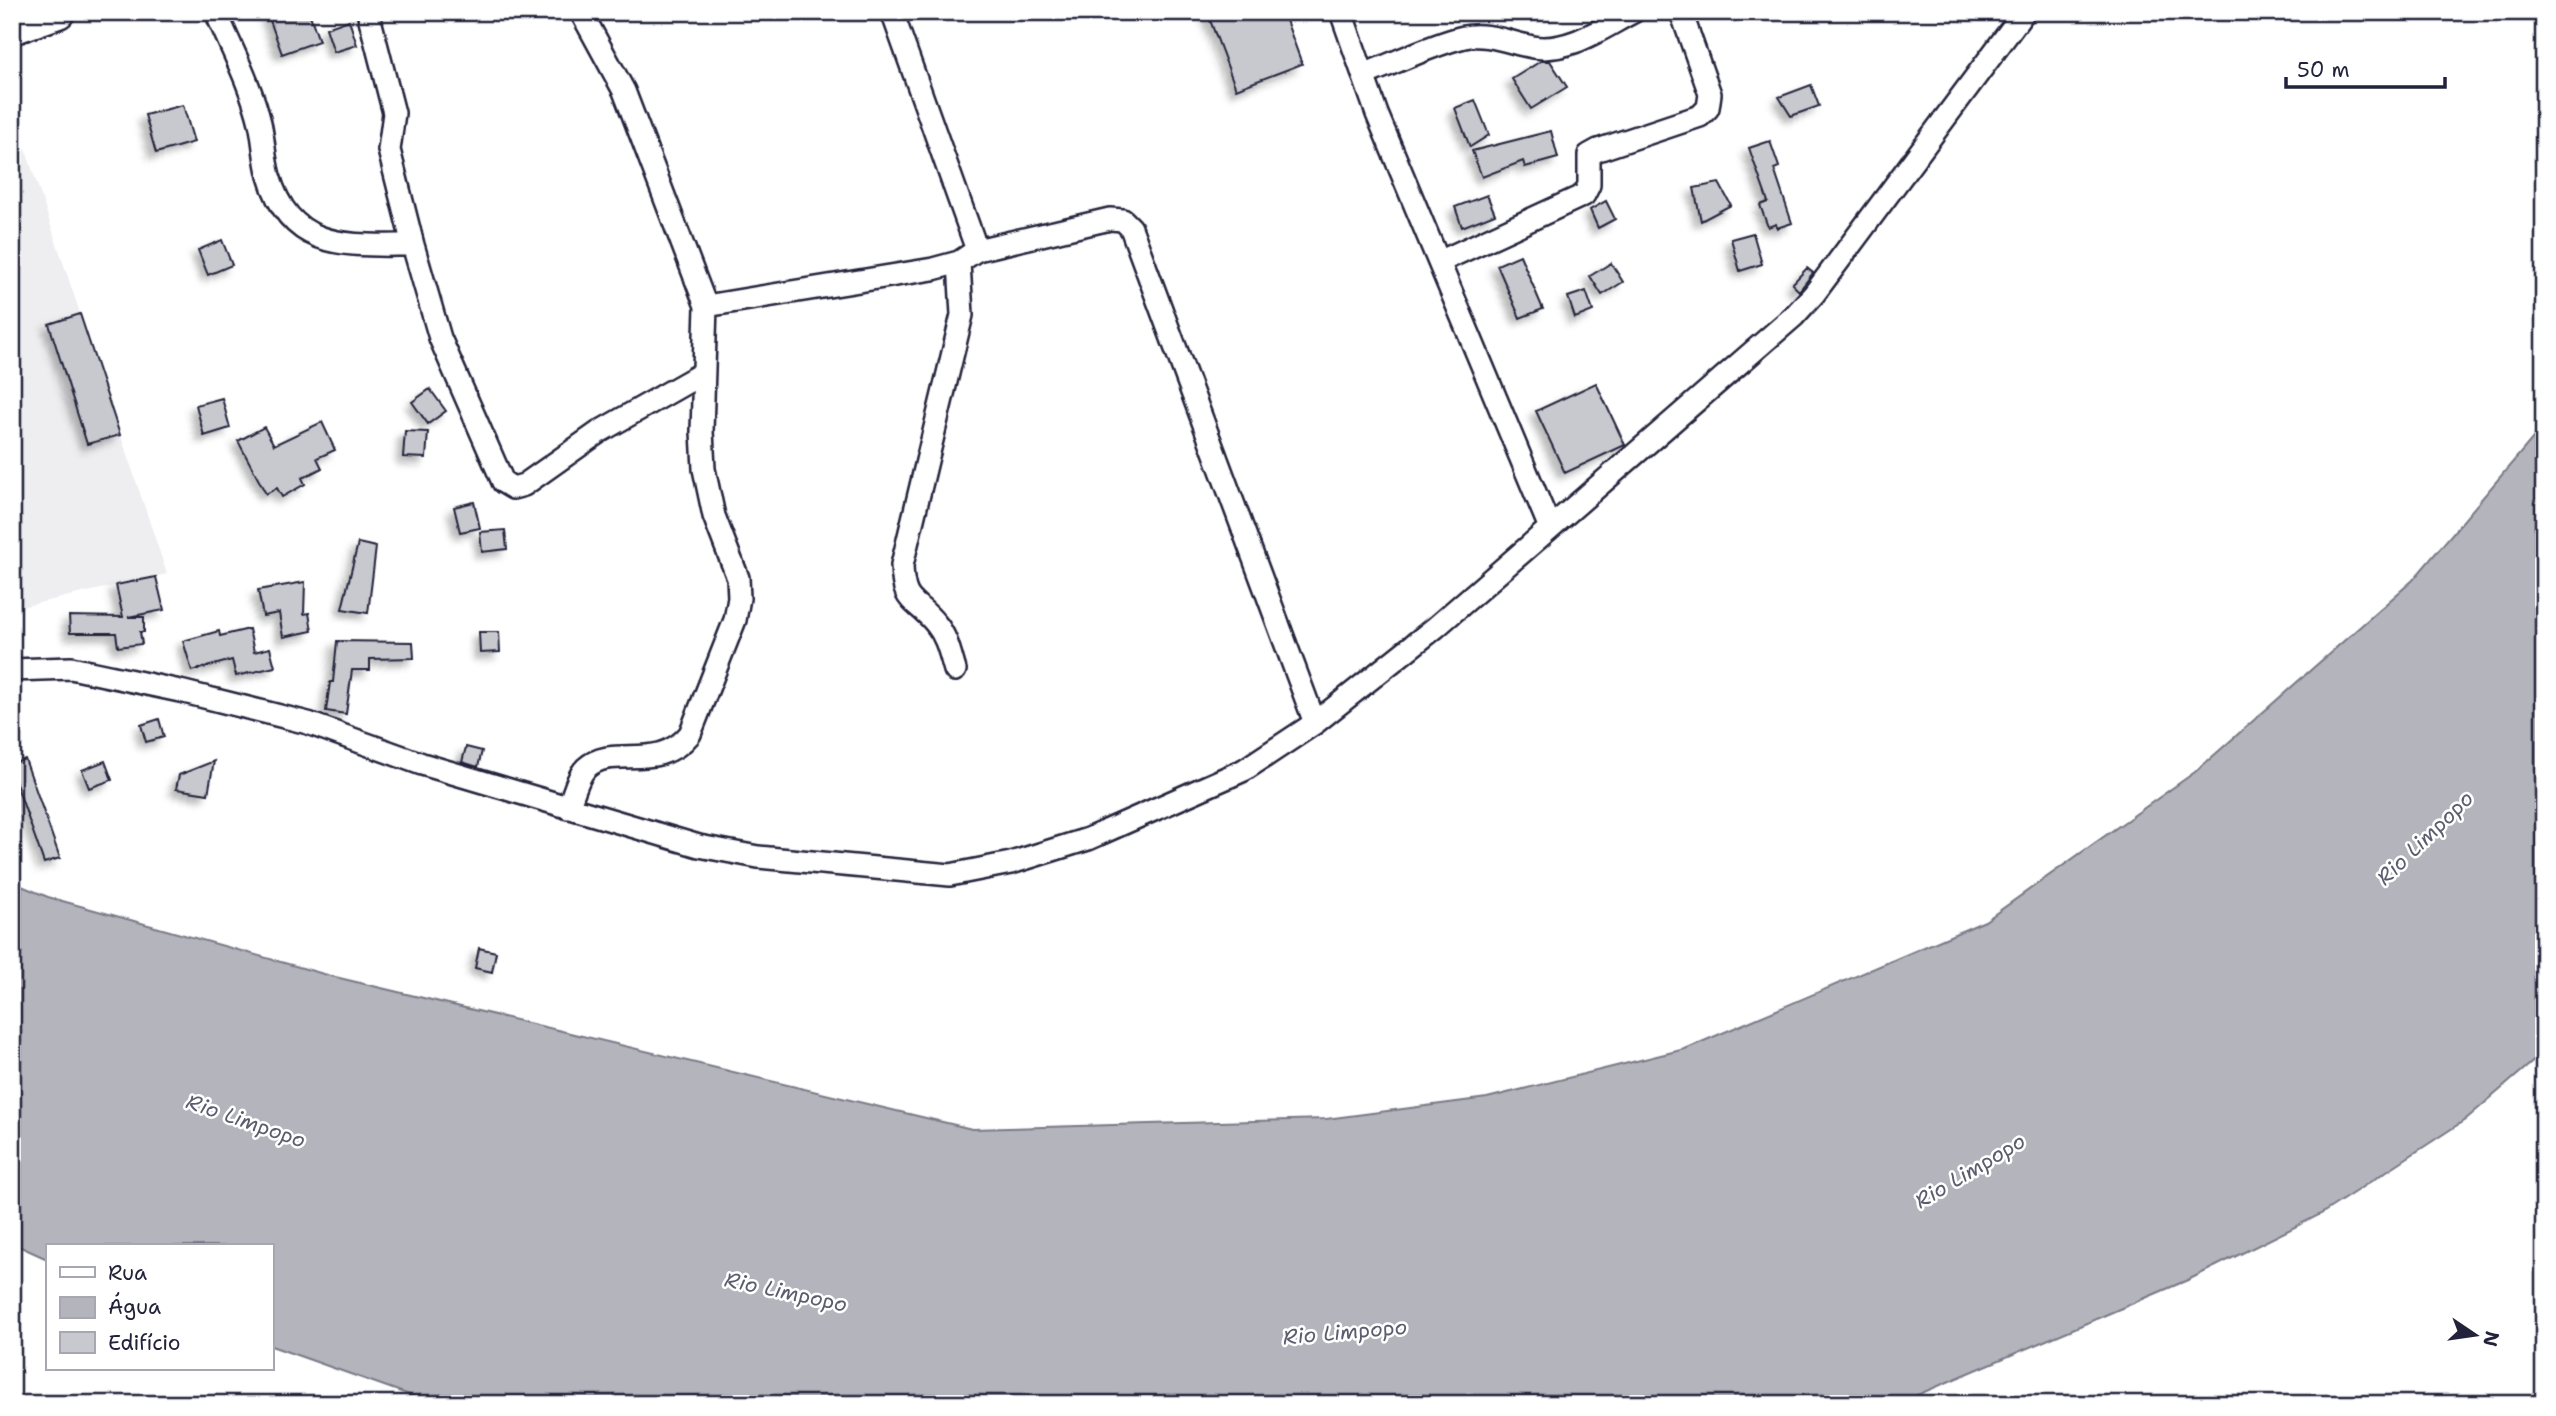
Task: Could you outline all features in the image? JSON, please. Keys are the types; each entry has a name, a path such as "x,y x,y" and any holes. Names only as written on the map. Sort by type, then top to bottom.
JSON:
{"highway":[{"path":"12,28 58,12"}],"street":[{"path":"216,12 256,108 273,185 280,203 297,225 318,240 345,245 413,245"},
{"path":"368,12 394,113 389,150 413,245 440,338 503,482 513,488 524,485 599,432 704,373"},
{"path":"568,807 583,770 595,761 663,756 680,746 690,734 735,620 739,598 738,578 714,516 704,469 706,306 624,91 581,12"},
{"path":"892,12 977,250"},
{"path":"1341,12 1363,75 1550,528"},
{"path":"1363,75 1466,36 1488,37 1536,48 1559,47 1580,40 1633,12"},
{"path":"1439,262 1577,200 1584,195 1589,185 1589,155 1700,116 1708,108 1710,94 1681,12"},
{"path":"12,670 71,668 180,691 308,723 422,764 699,846 758,857 950,875 1011,863 1100,834 1244,770 1315,723 1436,627 1794,316 1814,294 2024,12"},
{"path":"706,306 933,270 959,262 977,250 1110,219 1123,220 1131,228 1315,723"},
{"path":"955,670 946,639 935,622 912,604 903,585 902,565 962,316 959,262"}],"shaded area":[{"path":"12,109 167,574 12,609"}],"water":[{"name":"Rio Limpopo","path":"2544,425 2544,1052 2465,1120 2321,1214 2190,1279 1896,1404 435,1404 273,1347 273,1244 46,1244 46,1259 12,1243 12,882 48,897 331,976 972,1129 1326,1119 1487,1098 1685,1049 1985,921 2195,772 2413,580"}],"building":[{"path":"267,12 309,12 319,41 282,54"},
{"path":"1207,12 1283,12 1302,64 1236,89"},
{"path":"349,20 357,45 334,52 326,28"},
{"path":"1541,61 1550,61 1567,87 1531,109 1512,79"},
{"path":"1811,85 1819,106 1791,116 1779,97"},
{"path":"1475,100 1489,135 1470,147 1455,108"},
{"path":"183,105 194,142 156,153 145,115"},
{"path":"1551,131 1558,158 1525,167 1523,161 1482,177 1472,151"},
{"path":"1770,141 1779,167 1774,169 1792,223 1777,228 1776,224 1768,227 1760,205 1768,202 1749,148"},
{"path":"1719,183 1731,205 1701,221 1694,188"},
{"path":"1487,195 1495,214 1462,227 1455,207"},
{"path":"1606,201 1615,219 1598,228 1590,210"},
{"path":"1753,233 1762,264 1740,271 1731,239"},
{"path":"222,240 232,265 208,275 198,250"},
{"path":"1520,255 1543,309 1520,318 1497,265"},
{"path":"1611,263 1623,282 1602,295 1590,276"},
{"path":"1807,268 1813,273 1799,291 1792,284"},
{"path":"1586,291 1593,311 1575,318 1568,297"},
{"path":"80,314 120,435 87,444 49,324"},
{"path":"1596,383 1625,445 1565,473 1536,411"},
{"path":"430,389 446,411 428,424 412,402"},
{"path":"222,398 230,428 204,436 196,405"},
{"path":"322,422 335,450 317,458 322,468 302,478 305,484 282,497 277,488 266,494 238,441 264,427 274,445"},
{"path":"405,431 428,432 426,458 403,457"},
{"path":"474,502 480,528 460,532 454,507"},
{"path":"505,530 507,549 482,552 480,532"},
{"path":"358,543 376,547 368,613 342,609"},
{"path":"156,577 164,610 128,617 144,617 144,632 140,632 142,644 118,647 116,633 70,633 69,616 123,617 116,585"},
{"path":"305,582 304,614 309,613 312,631 283,637 279,613 263,616 258,590"},
{"path":"249,629 254,652 270,648 275,667 236,676 232,660 192,671 183,641 219,631 220,636"},
{"path":"479,632 499,632 500,652 480,653"},
{"path":"337,641 413,642 414,658 370,659 370,670 352,670 346,714 326,711 330,682 333,682"},
{"path":"159,719 164,737 146,742 141,725"},
{"path":"466,747 482,751 478,767 462,762"},
{"path":"25,759 60,858 44,863 12,772 12,764"},
{"path":"105,761 112,780 89,788 82,770"},
{"path":"214,761 208,794 176,789 179,775"},
{"path":"479,948 496,952 492,972 475,968"}]}
